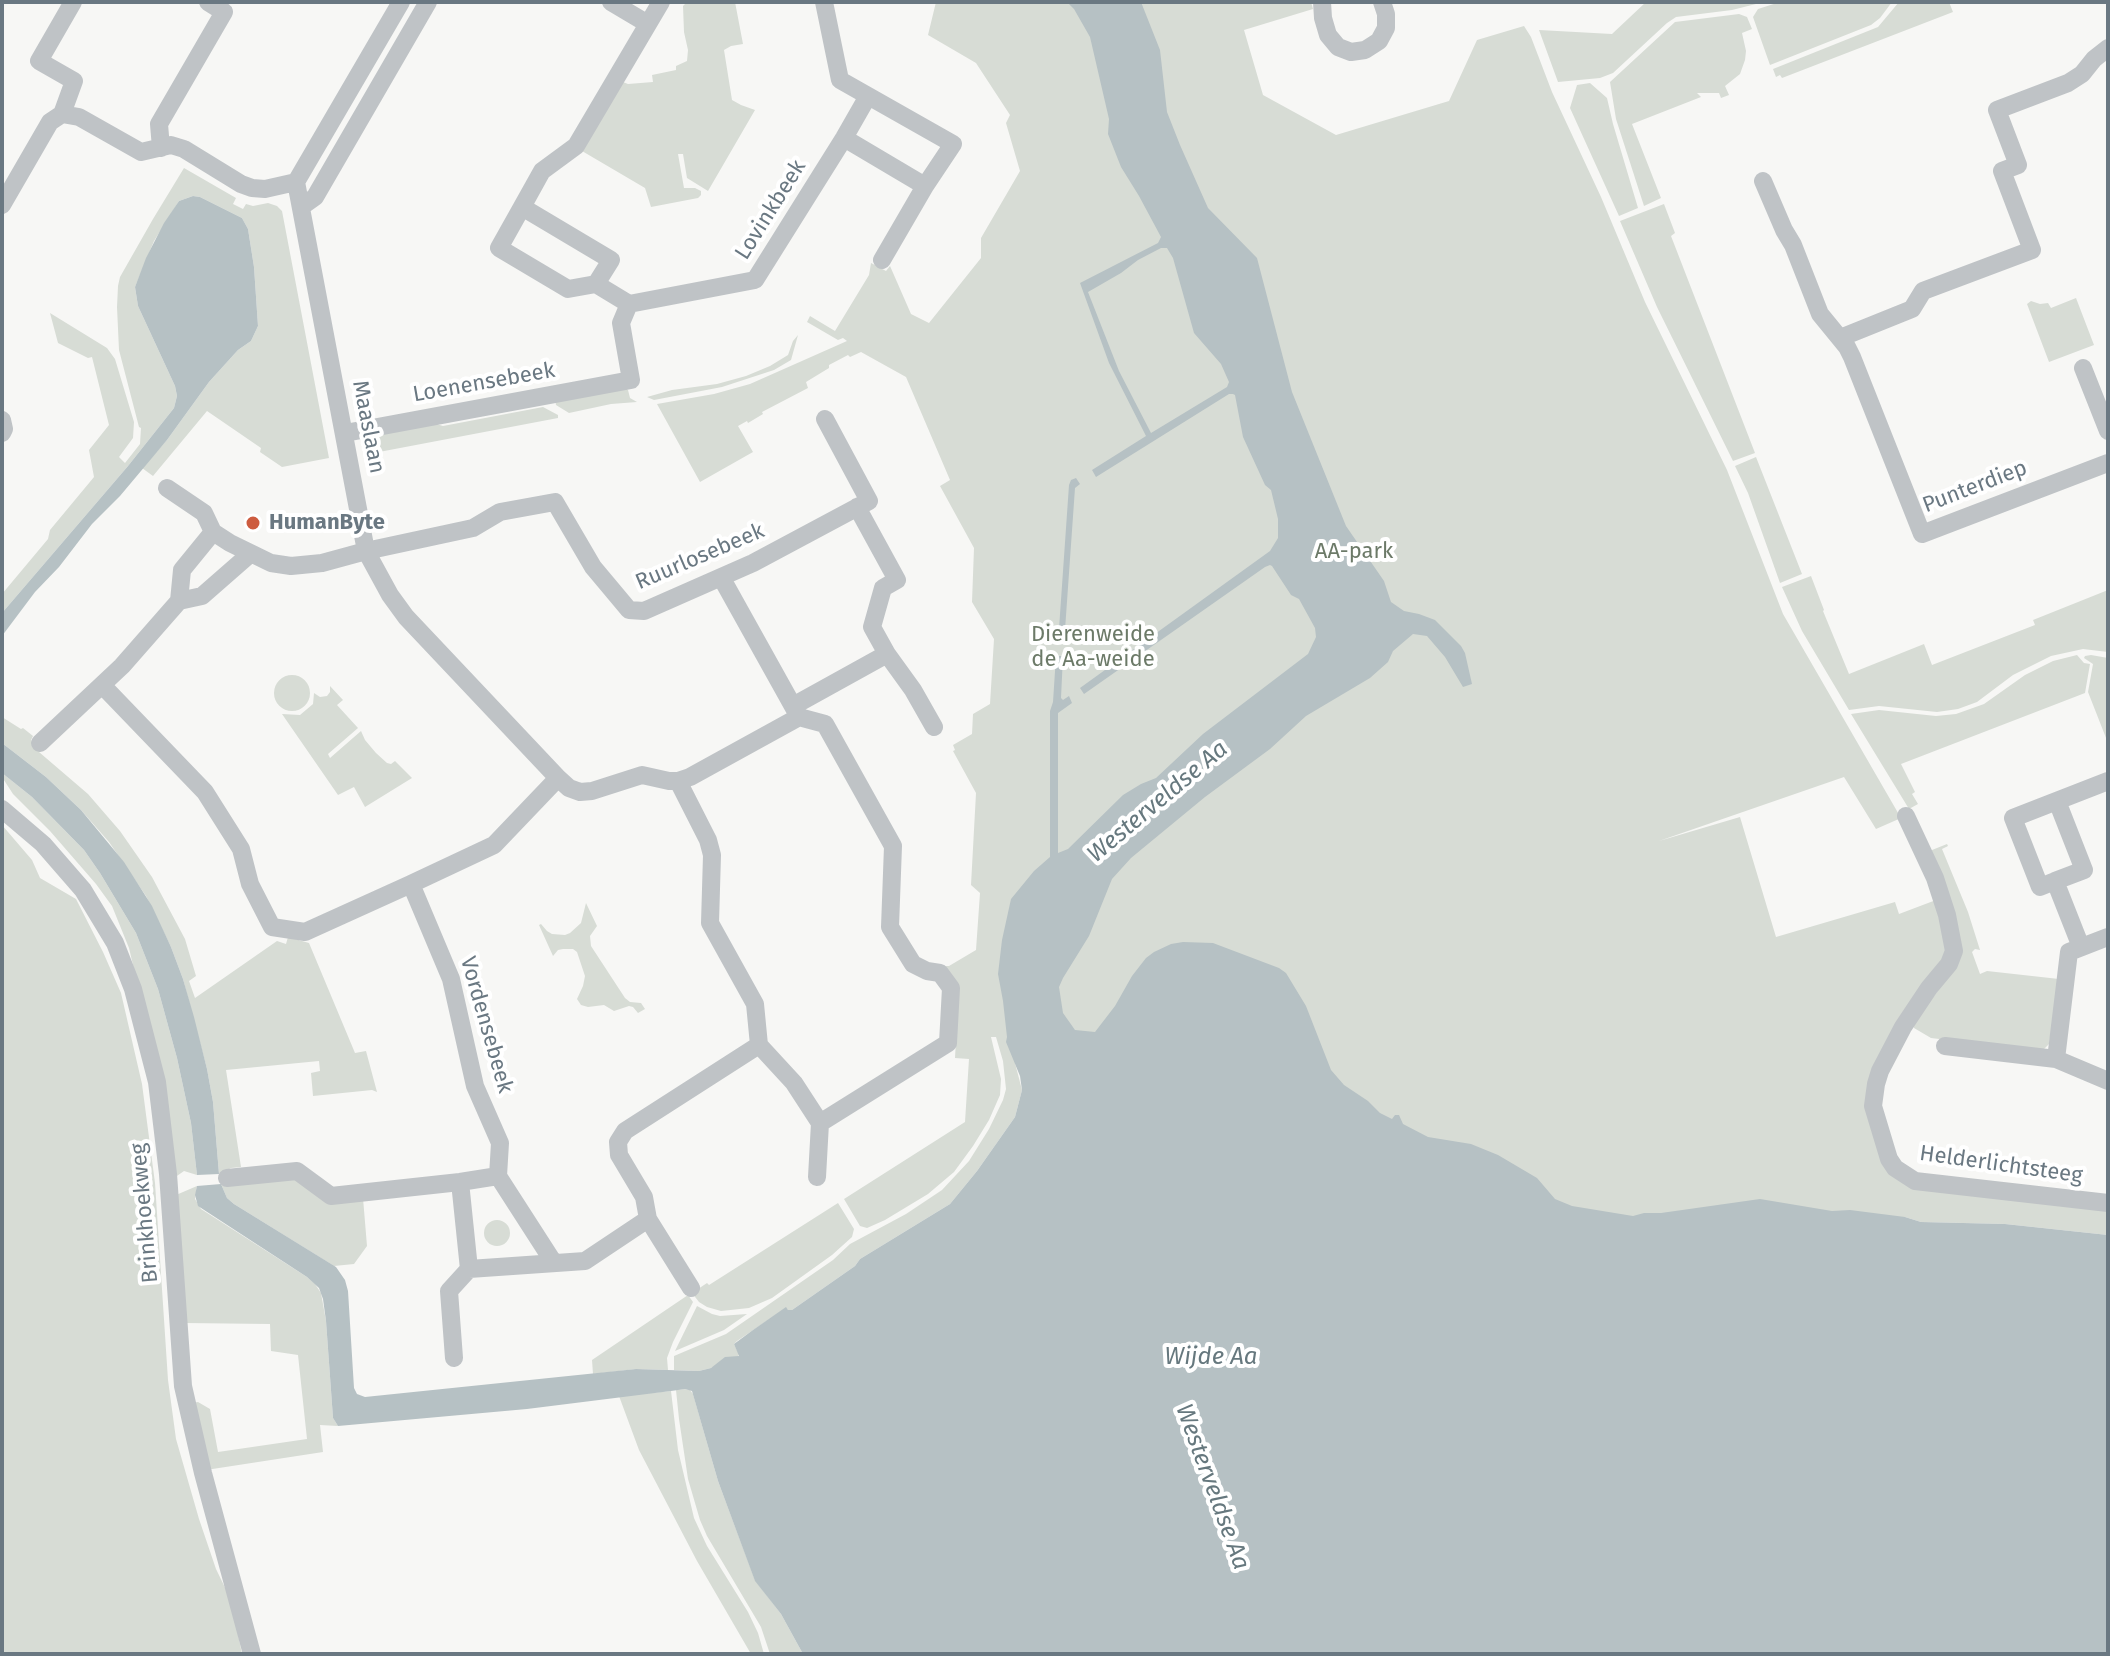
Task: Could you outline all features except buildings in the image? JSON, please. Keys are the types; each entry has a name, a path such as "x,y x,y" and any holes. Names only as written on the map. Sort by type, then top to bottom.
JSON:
{"street":[{"path":"2,205 50,122 62,114 74,81 39,61 73,2"},
{"path":"161,148 159,124 224,12 208,2"},
{"path":"62,114 79,117 134,150 149,152 171,145 184,149 252,188 265,189 296,182 401,2"},
{"path":"301,207 315,197 428,2"},
{"path":"611,2 648,24"},
{"path":"629,304 596,284 568,289 499,248 542,171 576,146 661,2"},
{"path":"824,2 840,80 953,144 882,260"},
{"path":"1322,2 1328,35 1338,47 1351,52 1365,50 1379,41 1386,28 1382,2"},
{"path":"1840,338 1912,309 1923,291 2032,250 2002,171 2018,165 1997,110 2068,83 2082,74 2108,48"},
{"name":"Lovinkbeek","path":"629,304 755,280 868,96"},
{"path":"844,138 925,186"},
{"name":"Punterdiep","path":"1763,181 1820,314 1852,357 1922,534 2108,463"},
{"name":"Maaslaan","path":"296,182 366,551 406,617 558,778"},
{"path":"522,207 611,260 596,284"},
{"name":"Loenensebeek","path":"345,433 631,380 621,323 629,304"},
{"path":"2083,368 2108,431"},
{"path":"825,419 869,501 857,507 897,580 883,588 872,627 934,727"},
{"path":"2,420 2,433"},
{"path":"167,488 204,513 213,532 271,563 298,566 333,561 366,551"},
{"name":"Ruurlosebeek","path":"366,551 473,528 500,512 555,502 593,567 629,610 644,611 753,563 857,507"},
{"path":"40,743 122,666 179,601 182,570 213,532"},
{"path":"179,601 202,596 250,554"},
{"path":"721,577 796,711 825,724 893,846 890,927 913,964 940,973 951,988 948,1043 820,1123"},
{"path":"102,685 205,792 241,849 250,884 272,927 305,932 494,845 558,778 569,788 580,792 642,775 669,781 690,777 887,654"},
{"path":"678,781 710,847 710,923 755,1004 759,1045 794,1083 820,1123 817,1177"},
{"path":"2057,801 2084,870 2040,887 2013,818 2108,781"},
{"name":"Brinkhoekweg","path":"2,809 43,844 83,890 115,943 133,989 157,1082 168,1174 183,1386 252,1654"},
{"name":"Helderlichtsteeg","path":"1906,816 1935,878 1954,951 1949,964 1903,1027 1880,1071 1873,1106 1889,1159 1895,1168 1915,1181 2108,1203"},
{"path":"2055,881 2081,947"},
{"name":"Vordensebeek","path":"411,884 451,979 475,1086 500,1143 498,1176"},
{"path":"2056,1059 2069,952 2108,937"},
{"path":"691,1288 648,1219 644,1197 619,1155 618,1142 625,1131 759,1045"},
{"path":"1945,1046 2056,1059 2108,1081"},
{"path":"227,1178 297,1171 331,1196 498,1176 554,1263"},
{"path":"460,1182 469,1269"},
{"path":"454,1358 449,1291 469,1269 585,1261 648,1219"}],"green space":[{"path":"687,2 735,2 743,44 724,50 732,100 755,110 708,191 687,178 683,154 678,154 684,188 695,188 701,191 701,195 651,207 645,188 582,151 623,82 653,82 652,75 676,70 676,66 687,61 683,6"},
{"name":"AA-park","path":"936,2 1311,2 1313,9 1244,30 1263,95 1336,135 1449,101 1477,40 1524,26 1645,302 1727,470 1783,614 1901,818 1876,829 1844,777 1659,841 1740,817 1776,937 1895,902 1899,914 1936,900 1948,950 1871,1078 1889,1168 2108,1208 2108,1235 2005,1224 1921,1222 1905,1217 1601,1235 1099,1033 1015,1063 1022,1090 1015,1117 950,1204 860,1259 855,1266 792,1310 786,1308 737,1341 734,1344 738,1357 699,1371 674,1370 674,1356 726,1334 833,1260 850,1244 906,1214 942,1190 969,1161 989,1129 1006,1089 1003,1061 996,1037 991,1037 1001,1079 1000,1095 973,1146 954,1172 928,1194 885,1220 867,1228 860,1226 844,1199 965,1122 969,1059 955,1058 959,985 945,966 976,950 980,893 971,885 976,793 953,751 953,745 972,734 973,714 990,704 994,639 972,602 974,548 940,486 950,480 906,377 861,352 848,355 806,382 808,388 738,426 753,452 700,482 657,404 750,384 847,341 843,338 838,340 807,322 810,316 835,331 869,275 871,263 886,271 890,266 911,314 929,323 981,258 981,238 1020,171 1006,123 1010,115 976,63 928,35"},
{"path":"1646,2 1764,2 1732,10 1676,17 1613,73 1600,78 1558,82 1539,30 1612,34"},
{"path":"1780,2 1892,2 1871,25 1770,65 1753,17 1758,9"},
{"path":"1899,2 1949,2 1953,12 1782,78 1780,75 1776,77 1773,69 1878,27"},
{"path":"1739,14 1747,17 1752,29 1742,33 1745,60 1740,74 1725,86 1729,95 1721,98 1719,93 1697,93 1701,97 1632,124 1661,198 1644,206 1616,119 1610,82 1675,22"},
{"path":"1590,83 1607,98 1638,208 1619,216 1570,108 1577,85"},
{"path":"184,168 236,198 233,204 243,209 246,204 268,203 282,211 329,458 282,467 260,452 261,448 207,411 153,476 142,468 167,440 209,382 238,350 251,341 258,326 254,267 248,229 242,218 200,197 179,201 154,241 135,287 138,306 175,386 177,396 174,408 2,613 2,594 94,477 89,450 109,425 92,357 88,358 58,343 50,313 107,348 115,359 134,422 133,438 119,457 125,463 140,444 141,428 119,350 118,286 120,277"},
{"path":"1664,204 1675,233 1671,236 1755,453 1733,461 1657,307 1620,221"},
{"path":"2076,298 2094,345 2049,362 2027,304 2031,301 2048,303 2051,308"},
{"path":"798,335 791,360 774,370 722,387 654,400 647,397 746,376 788,355"},
{"path":"623,386 630,398 637,402 569,413 556,405 555,399"},
{"path":"543,407 558,415 558,418 379,452 370,465 367,464 363,442 371,440 371,435 433,423 443,426"},
{"path":"1756,457 1802,574 1780,583 1748,493 1735,466"},
{"path":"1811,576 1849,674 1924,644 1932,665 2035,625 2033,620 2108,590 2108,652 2083,649 2051,656 2013,675 1977,702 1958,709 1937,712 1879,706 1849,710 1802,631 1782,587"},
{"path":"2077,655 2084,663 2090,664 2085,693 1901,764 1918,804 1909,809 1851,714 1879,710 1936,716 1956,714 1984,704 2025,675 2053,661"},
{"path":"2091,655 2108,658 2108,743 2088,692 2093,664 2084,658"},
{"path":"292,675 305,680 310,693 305,706 292,711 279,706 274,693 279,680"},
{"path":"330,686 343,700 337,705 358,728 328,754 330,758 361,731 376,753 387,763 395,761 412,778 365,807 354,787 338,795 282,714 300,715 313,704 314,693 320,697 327,696"},
{"path":"2,717 33,736 31,740 42,749 39,752 88,794 120,831 152,877 185,939 196,976 189,981 195,998 277,941 286,944 288,937 309,943 355,1053 366,1051 377,1092 313,1096 311,1073 320,1071 319,1061 226,1070 241,1167 219,1174 207,1069 183,979 171,947 146,896 109,842 46,777 2,743"},
{"path":"2,773 32,797 84,850 136,933 158,989 177,1058 191,1123 197,1175 184,1171 174,1178 145,1016 129,948 112,906 50,831 13,794"},
{"path":"2,825 32,860 40,878 76,899 121,993 142,1084 155,1183 168,1380 176,1439 216,1569 231,1600 242,1654 2,1654"},
{"path":"1947,844 1942,849 1980,950 1972,952 1980,974 1987,971 2059,979 2049,1044 2044,1049 2037,1051 1931,1038 1914,1028 1913,1024 1957,965 1931,854 1932,850"},
{"path":"586,903 597,926 590,936 591,946 625,998 641,1003 645,1009 638,1013 629,1006 614,1011 604,1005 581,1005 577,999 585,976 577,952 563,949 553,956 539,925 552,934 570,933 581,923"},
{"path":"293,1176 363,1198 367,1246 354,1264 334,1266 234,1204 227,1198 221,1184"},
{"path":"197,1186 195,1199 201,1209 307,1277 321,1293 333,1418 338,1426 320,1425 323,1452 206,1470 192,1403 198,1402 210,1409 218,1452 307,1439 298,1355 271,1351 270,1324 184,1323 176,1195"},
{"path":"838,1203 854,1229 852,1237 772,1298 749,1308 721,1311 707,1307 692,1293 707,1283 709,1285"},
{"path":"497,1220 506,1224 510,1233 506,1242 497,1246 488,1242 484,1233 488,1224"},
{"path":"688,1295 693,1302 667,1358 668,1370 636,1369 593,1374 592,1360"},
{"path":"697,1306 720,1316 747,1314 724,1330 675,1351"},
{"path":"685,1389 693,1394 718,1481 755,1580 781,1614 803,1654 770,1654 761,1627 707,1536 688,1479 679,1419 676,1390"},
{"path":"671,1391 678,1450 694,1518 707,1546 748,1612 764,1654 751,1654 697,1561 639,1450 619,1396"}],"water":[{"name":"Wijde Aa","path":"1067,2 1141,2 1160,50 1167,112 1208,208 1257,258 1292,392 1346,526 1384,581 1391,602 1404,611 1435,620 1461,646 1472,684 1463,687 1445,657 1427,636 1413,634 1393,651 1388,662 1370,678 1306,716 1270,749 1205,797 1131,858 1112,879 1089,936 1059,987 1063,1013 1075,1030 1095,1032 1146,958 1171,944 1213,943 1286,973 1306,1006 1331,1070 1344,1085 1380,1113 1392,1119 1399,1115 1403,1124 1428,1137 1471,1144 1498,1155 1537,1178 1555,1199 1572,1206 1633,1216 1760,1199 1832,1211 1850,1210 1905,1217 1921,1222 2005,1224 2108,1235 2108,1654 803,1654 781,1614 755,1581 718,1481 692,1391 685,1389 527,1409 338,1426 333,1418 326,1321 319,1288 198,1206 195,1195 197,1186 221,1184 227,1198 234,1204 336,1267 348,1291 354,1388 357,1394 365,1397 636,1369 699,1371 711,1368 725,1357 739,1356 734,1344 786,1307 792,1310 855,1266 860,1259 950,1204 977,1171 1015,1117 1022,1090 1020,1076 1006,1042 998,974 1011,899 1050,857 1050,711 1056,656 1063,656 1061,698 1063,700 1069,696 1072,703 1058,713 1058,853 1068,849 1123,795 1156,778 1203,734 1308,654 1316,637 1315,628 1299,599 1291,595 1270,565 1084,694 1080,688 1270,551 1278,538 1278,519 1271,490 1265,485 1243,437 1233,394 1096,477 1092,470 1146,436 1109,363 1080,283 1158,243 1161,237 1121,167 1108,134 1109,119 1090,37","holes":["1167,248 1173,258 1194,333 1221,364 1229,382 1227,387 1151,433 1119,371 1088,292 1138,260"]},
{"path":"193,196 242,218 248,229 258,326 251,341 238,350 209,382 167,440 92,524 2,636 2,613 174,408 177,396 175,386 138,306 135,287 164,223 179,201"},
{"path":"1076,478 1080,484 1075,488 1064,644 1058,643 1069,485"},
{"path":"2,743 46,777 81,810 124,862 152,906 183,979 207,1069 219,1174 197,1175 191,1123 177,1058 158,989 136,933 84,850 32,797 2,773"}],"place":[{"name":"HumanByte","path":"253,523"}],"park label":[{"name":"Dierenweide de Aa-weide","path":"1093,648"}],"water label":[{"name":"Westerveldse Aa","path":"1158,802"},
{"name":"Westerveldse Aa","path":"1212,1487"}]}
